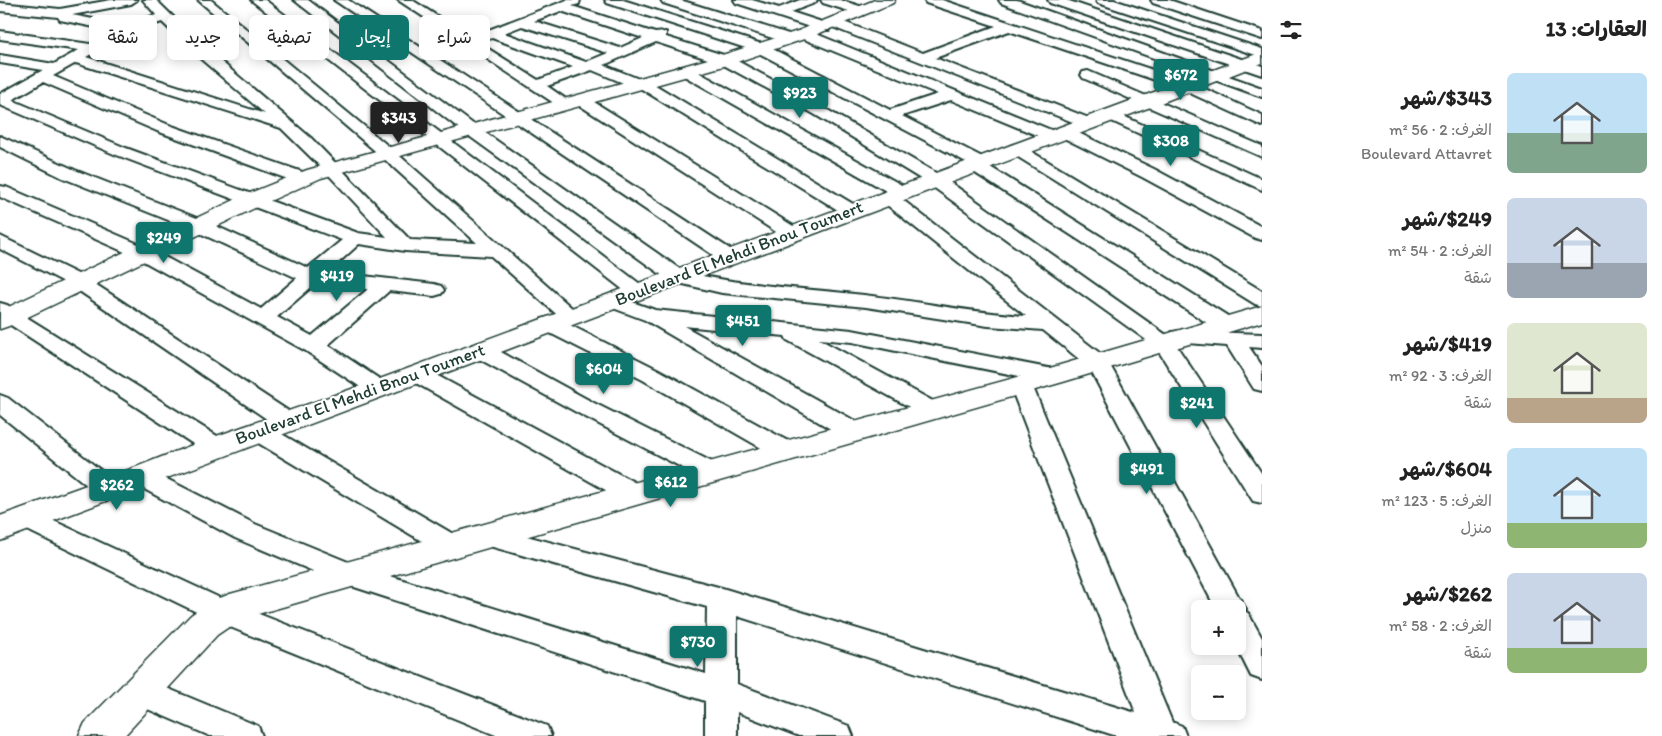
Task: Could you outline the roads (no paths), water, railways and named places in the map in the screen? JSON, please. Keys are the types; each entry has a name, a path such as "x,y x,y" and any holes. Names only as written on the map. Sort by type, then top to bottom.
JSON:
{"street":[{"path":"17,37 61,15 131,0"},
{"path":"149,0 163,17 290,128 332,168 405,245"},
{"path":"204,0 387,153 495,250 560,320 651,375 786,451"},
{"path":"256,0 637,291"},
{"path":"300,0 471,130 677,277 722,287 866,301 995,321 1049,324"},
{"path":"340,0 729,257"},
{"path":"404,0 427,15"},
{"path":"491,33 578,0"},
{"path":"611,0 760,48 890,116 978,164 1230,332 1262,341"},
{"path":"667,0 797,36 1058,134 1148,173 1262,234"},
{"path":"740,0 829,25 922,58 1088,123"},
{"path":"781,12 811,0"},
{"path":"827,0 862,11"},
{"path":"4,315 143,253 302,178 332,168 725,60 829,25 888,0"},
{"path":"930,0 1007,27 1196,82 1262,93"},
{"path":"1006,0 1196,82 1262,106"},
{"path":"1054,0 1257,61"},
{"path":"1102,0 1257,61"},
{"path":"1157,0 1262,35"},
{"path":"0,7 61,15 89,21"},
{"path":"561,7 725,60 819,111 935,180 1172,340 1262,494"},
{"path":"0,22 26,10"},
{"path":"157,19 163,17"},
{"path":"523,22 620,52"},
{"path":"537,85 589,66 687,24"},
{"path":"922,58 1007,27"},
{"path":"491,33 640,83 852,211"},
{"path":"0,35 89,48"},
{"path":"0,100 89,50"},
{"path":"490,55 537,85 573,102 791,233"},
{"path":"75,58 290,128"},
{"path":"0,59 56,68"},
{"name":"Boulevard El Mehdi Bnou Toumert","path":"14,524 1016,149 1257,61"},
{"path":"684,70 895,195 1098,363 1226,600"},
{"path":"1088,75 1262,152"},
{"path":"41,76 164,128 302,178"},
{"path":"1196,82 1262,121"},
{"path":"0,85 20,88"},
{"path":"890,116 951,95"},
{"path":"0,100 120,151 355,238 405,245 495,250"},
{"path":"1110,115 1262,185"},
{"path":"0,141 69,174 200,226 309,276 383,286 434,290"},
{"path":"1016,149 1262,300"},
{"path":"0,191 143,253 314,346 379,388"},
{"path":"263,318 309,276 355,238"},
{"path":"0,242 79,282 288,422"},
{"path":"314,346 383,286"},
{"path":"612,301 652,316 855,432"},
{"path":"99,736 140,690 204,625 223,612 450,545 1053,376 1172,340 1230,332 1262,314"},
{"path":"4,315 216,447"},
{"path":"652,316 872,340 1053,376"},
{"path":"788,331 932,410"},
{"path":"1230,332 1262,384"},
{"path":"480,350 711,472"},
{"path":"417,374 634,494"},
{"path":"1021,385 1164,736"},
{"path":"0,402 108,489"},
{"path":"259,432 450,545"},
{"path":"142,477 245,531 349,574 721,692 837,736"},
{"path":"14,524 223,612 535,736"},
{"path":"485,535 722,600 1164,736"},
{"path":"721,736 722,600"},
{"path":"1246,636 1262,667"},
{"path":"140,690 246,736"}]}
